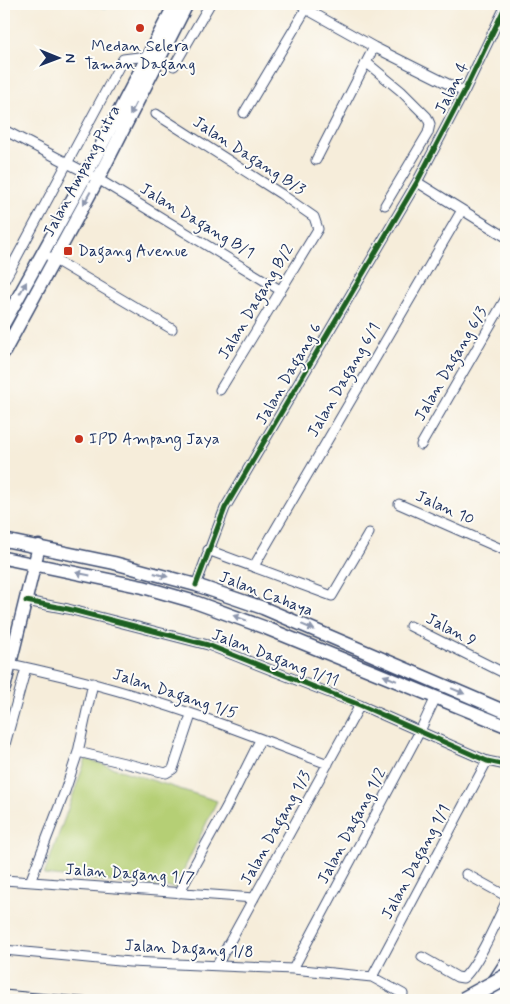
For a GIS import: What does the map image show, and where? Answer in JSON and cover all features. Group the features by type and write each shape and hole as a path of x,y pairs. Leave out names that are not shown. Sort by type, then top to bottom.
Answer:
{"highway":[{"path":"464,1000 506,977"}],"main road":[{"name":"Jalan Ampang Putra","path":"151,63 175,4"},
{"name":"Jalan Ampang Putra","path":"6,344 48,256 151,63 187,4"},
{"name":"Jalan Ampang Putra","path":"4,323 48,256"},
{"name":"Jalan Cahaya","path":"4,540 114,563 196,584 263,608 506,712"},
{"path":"4,688 39,546"},
{"name":"Jalan Cahaya","path":"4,558 143,587 192,601 266,628 506,726"},
{"path":"482,1000 506,963"},
{"path":"495,1000 506,982"}],"street":[{"path":"174,66 210,4"},
{"name":"Jalan 4","path":"416,182 464,92 506,5"},
{"path":"244,113 303,6 374,47 464,92"},
{"path":"316,160 374,47"},
{"path":"4,281 123,59 139,57 151,63"},
{"path":"367,63 401,91 427,117 430,124 428,133 385,206"},
{"name":"Jalan Dagang B/3","path":"156,114 314,217 318,230"},
{"name":"Jalan Dagang B/1","path":"4,130 92,176 280,290"},
{"path":"416,182 506,237"},
{"name":"Jalan Dagang 6","path":"196,584 225,508 416,182"},
{"name":"Jalan Dagang 6/1","path":"254,566 462,210"},
{"name":"Jalan Dagang B/2","path":"220,390 318,230"},
{"path":"48,256 172,329"},
{"name":"Jalan Dagang 6/3","path":"421,445 506,298"},
{"name":"Jalan 10","path":"399,504 506,552"},
{"path":"208,550 332,596 369,534"},
{"name":"Jalan Dagang 1/11","path":"26,601 68,609 208,645 360,705 487,761 506,765"},
{"name":"Jalan 9","path":"410,626 506,674"},
{"name":"Jalan Dagang 1/5","path":"10,664 92,683 154,702 221,724 328,764"},
{"path":"4,748 26,668"},
{"path":"30,882 78,752 92,683"},
{"name":"Jalan Dagang 1/2","path":"294,970 436,697"},
{"name":"Jalan Dagang 1/3","path":"218,966 360,705"},
{"path":"78,752 166,773 173,769 191,715"},
{"path":"179,893 226,808 260,740"},
{"name":"Jalan Dagang 1/1","path":"372,977 487,761"},
{"path":"466,874 506,896"},
{"name":"Jalan Dagang 1/7","path":"4,880 254,898"},
{"path":"422,958 457,977 463,978 476,960 506,902"},
{"name":"Jalan Dagang 1/8","path":"4,950 130,962 294,970 372,977"},
{"path":"372,977 403,994"}],"green space":[{"path":"86,759 217,801 175,888 44,875"}],"waterway":[{"path":"98,4 105,7"}],"tram line":[{"path":"4,990 114,1000"}],"cycle path":[{"path":"196,585 225,508 417,182 464,92 506,5"},
{"path":"26,601 68,609 208,645 360,705 487,761 506,765"}],"place":[{"name":"Medan Selera Taman Dagang","path":"140,28"},
{"name":"Dagang Avenue","path":"68,251"},
{"name":"IPD Ampang Jaya","path":"79,439"}]}
